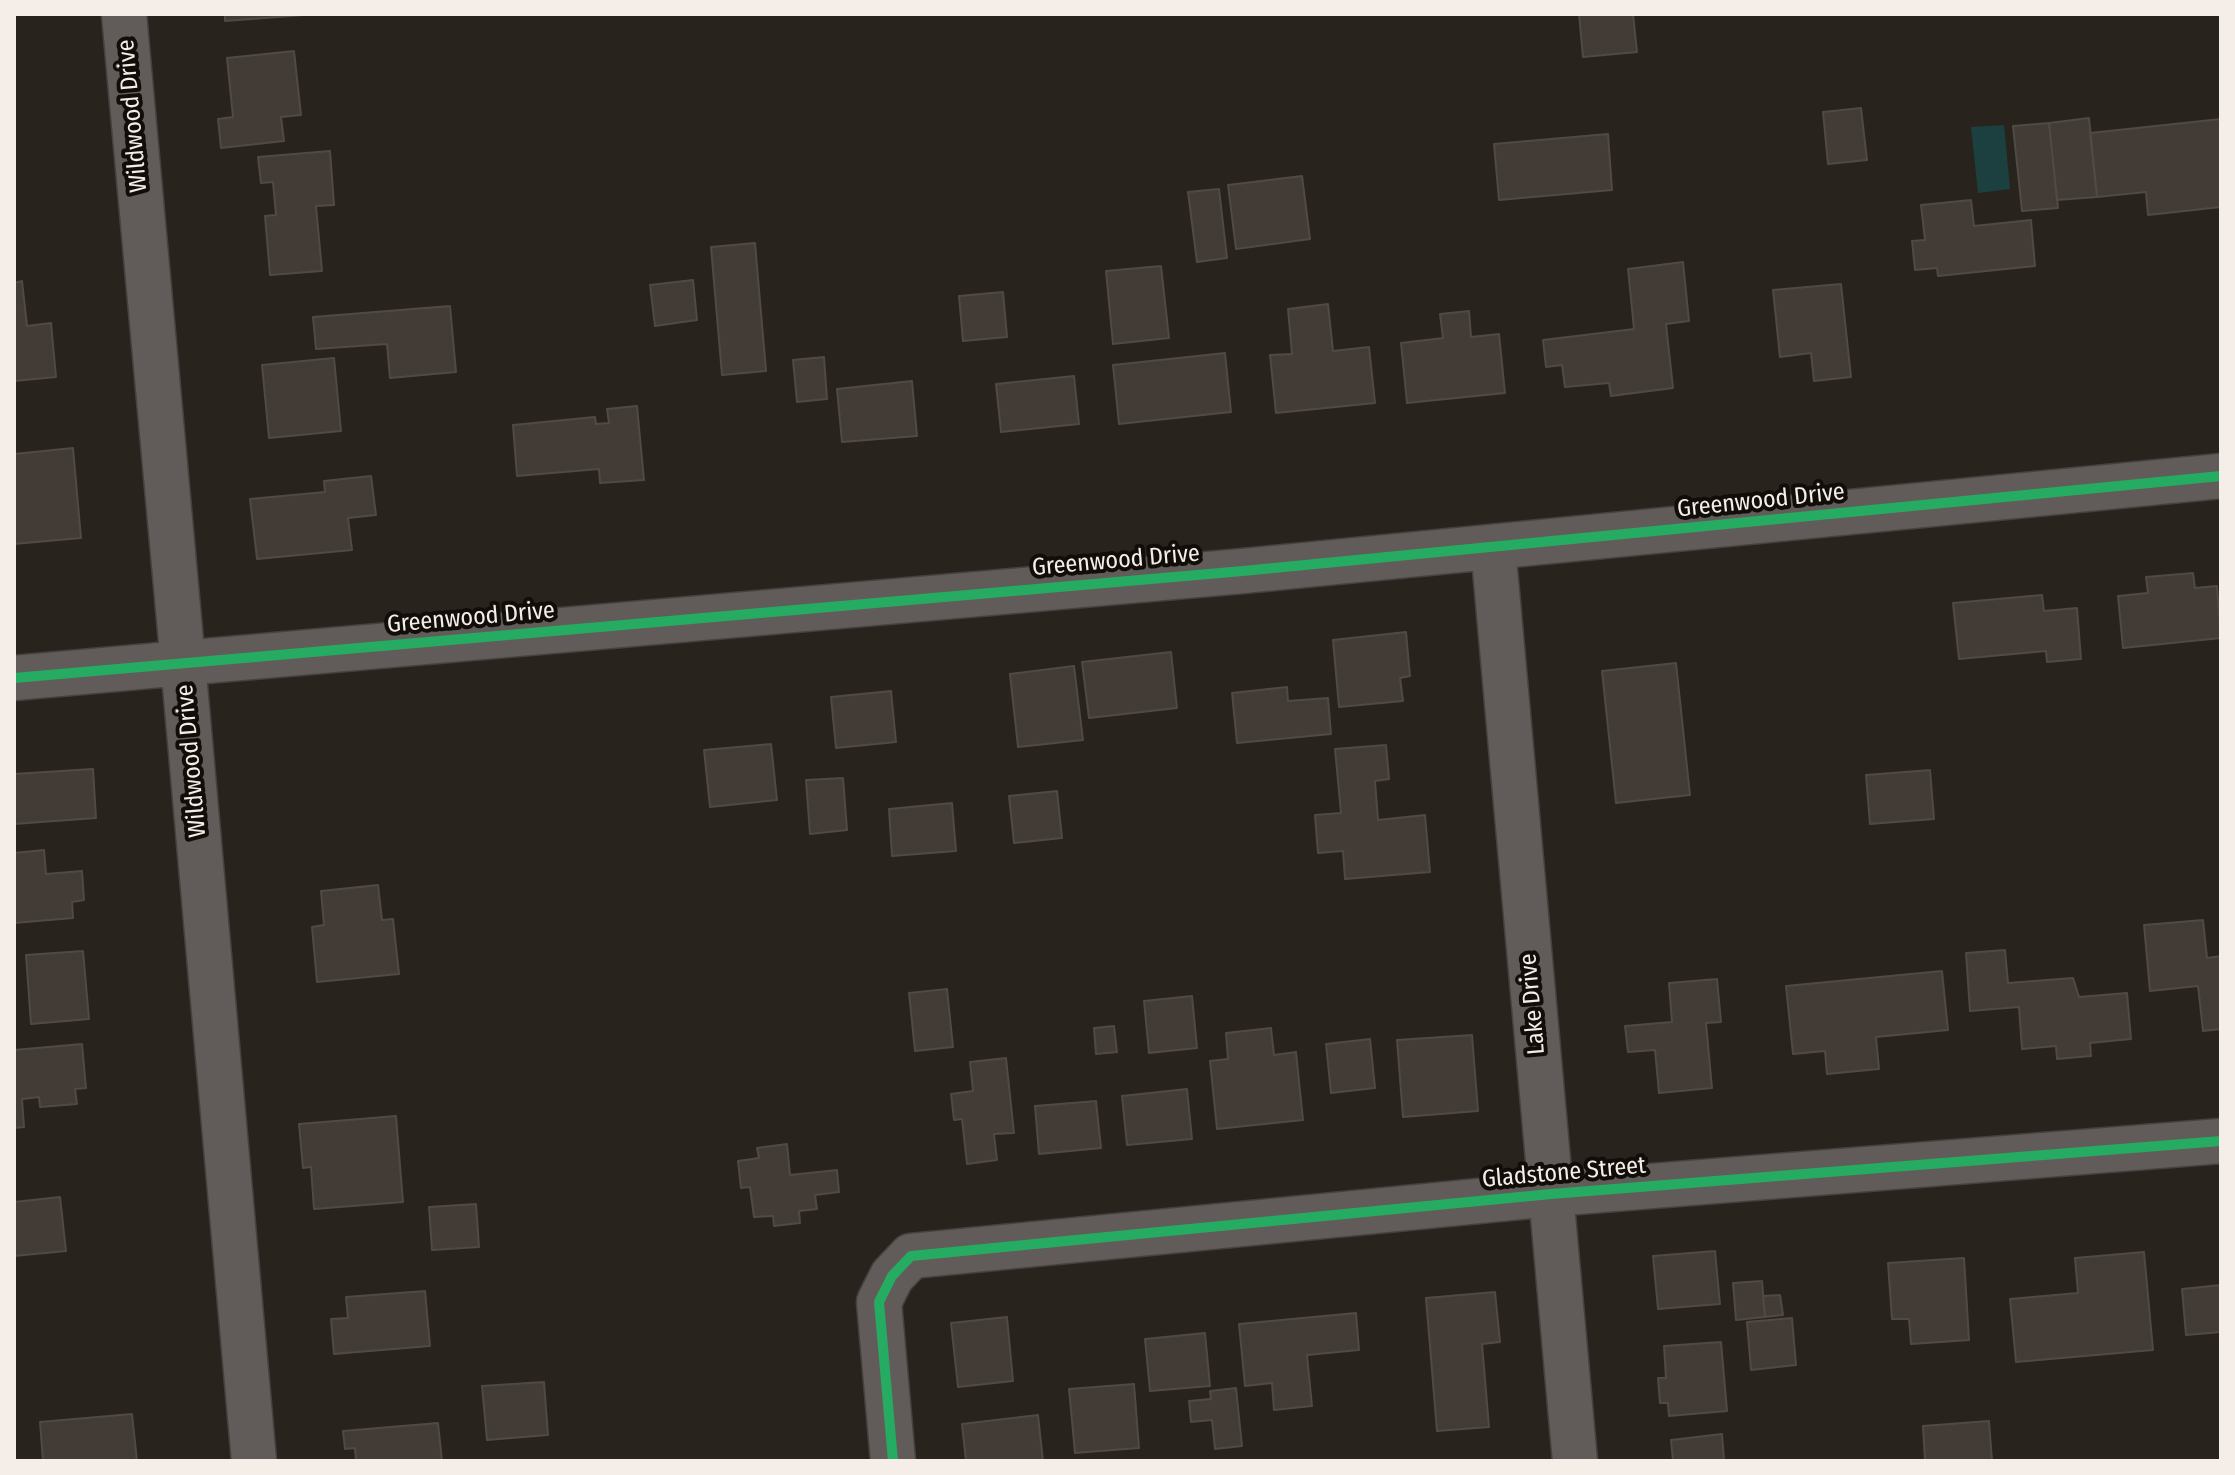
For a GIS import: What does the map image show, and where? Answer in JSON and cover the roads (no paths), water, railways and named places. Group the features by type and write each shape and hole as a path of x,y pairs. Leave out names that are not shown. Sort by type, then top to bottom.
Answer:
{"street":[{"name":"Wildwood Drive","path":"124,14 254,1461"},
{"name":"Greenwood Drive","path":"14,678 1493,547 2221,476"},
{"name":"Lake Drive","path":"1493,547 1575,1461"},
{"name":"Gladstone Street","path":"893,1461 879,1302 892,1276 911,1256 1551,1194 2221,1141"}],"water":[{"path":"2004,125 2010,189 1978,193 1971,127"}]}
